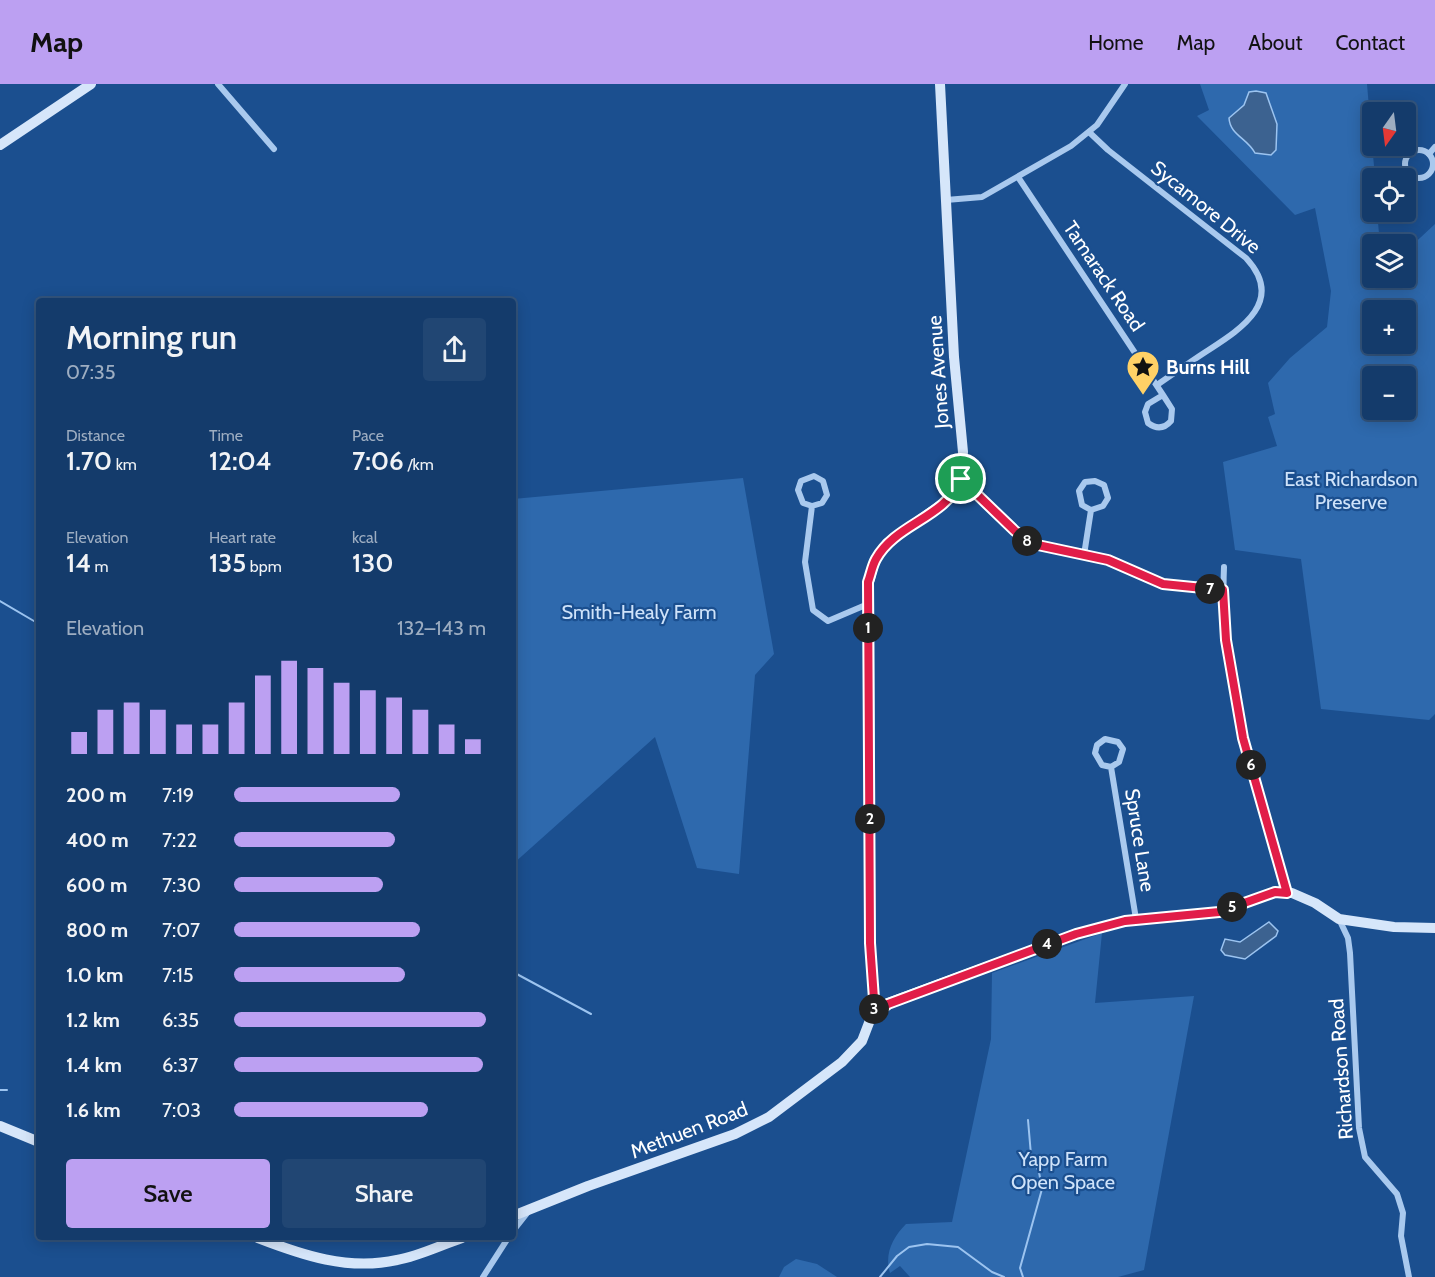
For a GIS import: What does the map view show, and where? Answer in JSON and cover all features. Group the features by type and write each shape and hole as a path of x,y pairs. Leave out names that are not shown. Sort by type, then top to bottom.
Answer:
{"street":[{"path":"0,145 91,84"},
{"path":"218,84 274,149"},
{"name":"Jones Avenue","path":"940,84 954,357 963,452 961,479"},
{"path":"946,200 982,197 1089,132 1105,116 1125,84"},
{"name":"Sycamore Drive","path":"1089,132 1115,156 1246,258 1259,279 1259,305 1250,321 1156,385"},
{"path":"1429,154 1435,147"},
{"path":"1418,150 1429,154 1433,165 1430,174 1418,179 1410,176 1404,165 1409,154 1418,150"},
{"name":"Tamarack Road","path":"1018,177 1163,394 1172,409 1172,418 1164,426 1155,427 1148,423 1144,412 1148,404 1163,394"},
{"path":"814,476 823,481 828,490 825,500 812,506 803,503 798,490 801,481 814,476"},
{"path":"875,1013 870,943 868,582 875,560 887,543 952,497 961,479 1027,541 1039,547 1119,564 1163,584 1223,590"},
{"path":"1095,480 1106,489 1108,498 1100,508 1090,510 1082,505 1079,490 1085,482 1095,480"},
{"path":"812,506 805,562 813,610 828,621 868,604"},
{"path":"1084,555 1090,510"},
{"path":"1224,567 1226,640 1243,738 1287,893"},
{"name":"Spruce Lane","path":"1105,739 1118,742 1123,749 1119,762 1111,767 1102,765 1096,758 1095,749 1105,739"},
{"name":"Spruce Lane","path":"1111,767 1136,919"},
{"path":"875,1013 888,1004 1017,954 1076,934 1136,919 1205,915 1275,892 1287,893 1315,903 1339,919 1394,927 1435,928"},
{"name":"Richardson Road","path":"1339,919 1348,938 1350,953 1359,1128 1365,1157 1397,1194 1403,1213 1401,1236 1409,1277"},
{"name":"Methuen Road","path":"516,1215 588,1186 714,1142 769,1117 843,1062 862,1041 875,1013"},
{"path":"0,1126 36,1141"},
{"path":"516,1227 530,1209"},
{"path":"264,1240 326,1261 360,1263 396,1260 456,1240"},
{"path":"483,1277 507,1240"}],"green space":[{"name":"East Richardson Preserve","path":"1200,84 1367,84 1369,102 1362,102 1362,156 1373,156 1374,168 1362,168 1362,222 1378,222 1379,234 1362,234 1362,288 1416,288 1416,242 1435,224 1435,714 1429,720 1321,709 1301,559 1235,550 1223,462 1277,446 1268,417 1275,414 1268,383 1290,358 1327,327 1331,291 1315,208 1295,215 1197,116 1209,110"},
{"name":"Smith-Healy Farm","path":"743,478 774,654 755,675 739,874 697,868 655,737 516,861 516,499"},
{"name":"Yapp Farm Open Space","path":"1102,933 1095,1003 1194,996 1144,1270 1118,1277 910,1277 900,1266 890,1273 888,1259 891,1246 897,1234 906,1224 952,1222 991,1039 992,973"},
{"path":"796,1259 817,1264 837,1277 779,1277 784,1267"}],"shaded area":[{"path":"1249,92 1266,93 1277,124 1276,150 1271,155 1255,153 1230,124 1229,118 1244,105"},
{"path":"1269,922 1278,931 1276,936 1245,959 1225,955 1221,950 1225,939 1240,942"}],"waterway":[{"path":"0,601 36,622"},
{"path":"516,974 591,1014"},
{"path":"0,1090 7,1090"},
{"path":"1023,1277 1020,1268 1042,1189 1039,1172 1031,1155 1028,1120"},
{"path":"880,1277 897,1256 909,1247 927,1244 958,1247 992,1272 1004,1277"}],"place":[{"name":"Burns Hill","path":"1143,396"}],"route":[{"path":"961,479 1015,531 1039,547 1108,560 1163,584 1223,590 1226,640 1243,738 1287,893 1275,892 1205,915 1147,917 1076,934 1017,954 888,1004 875,1013 870,943 868,582 875,560 887,543 952,497 961,479"}]}
